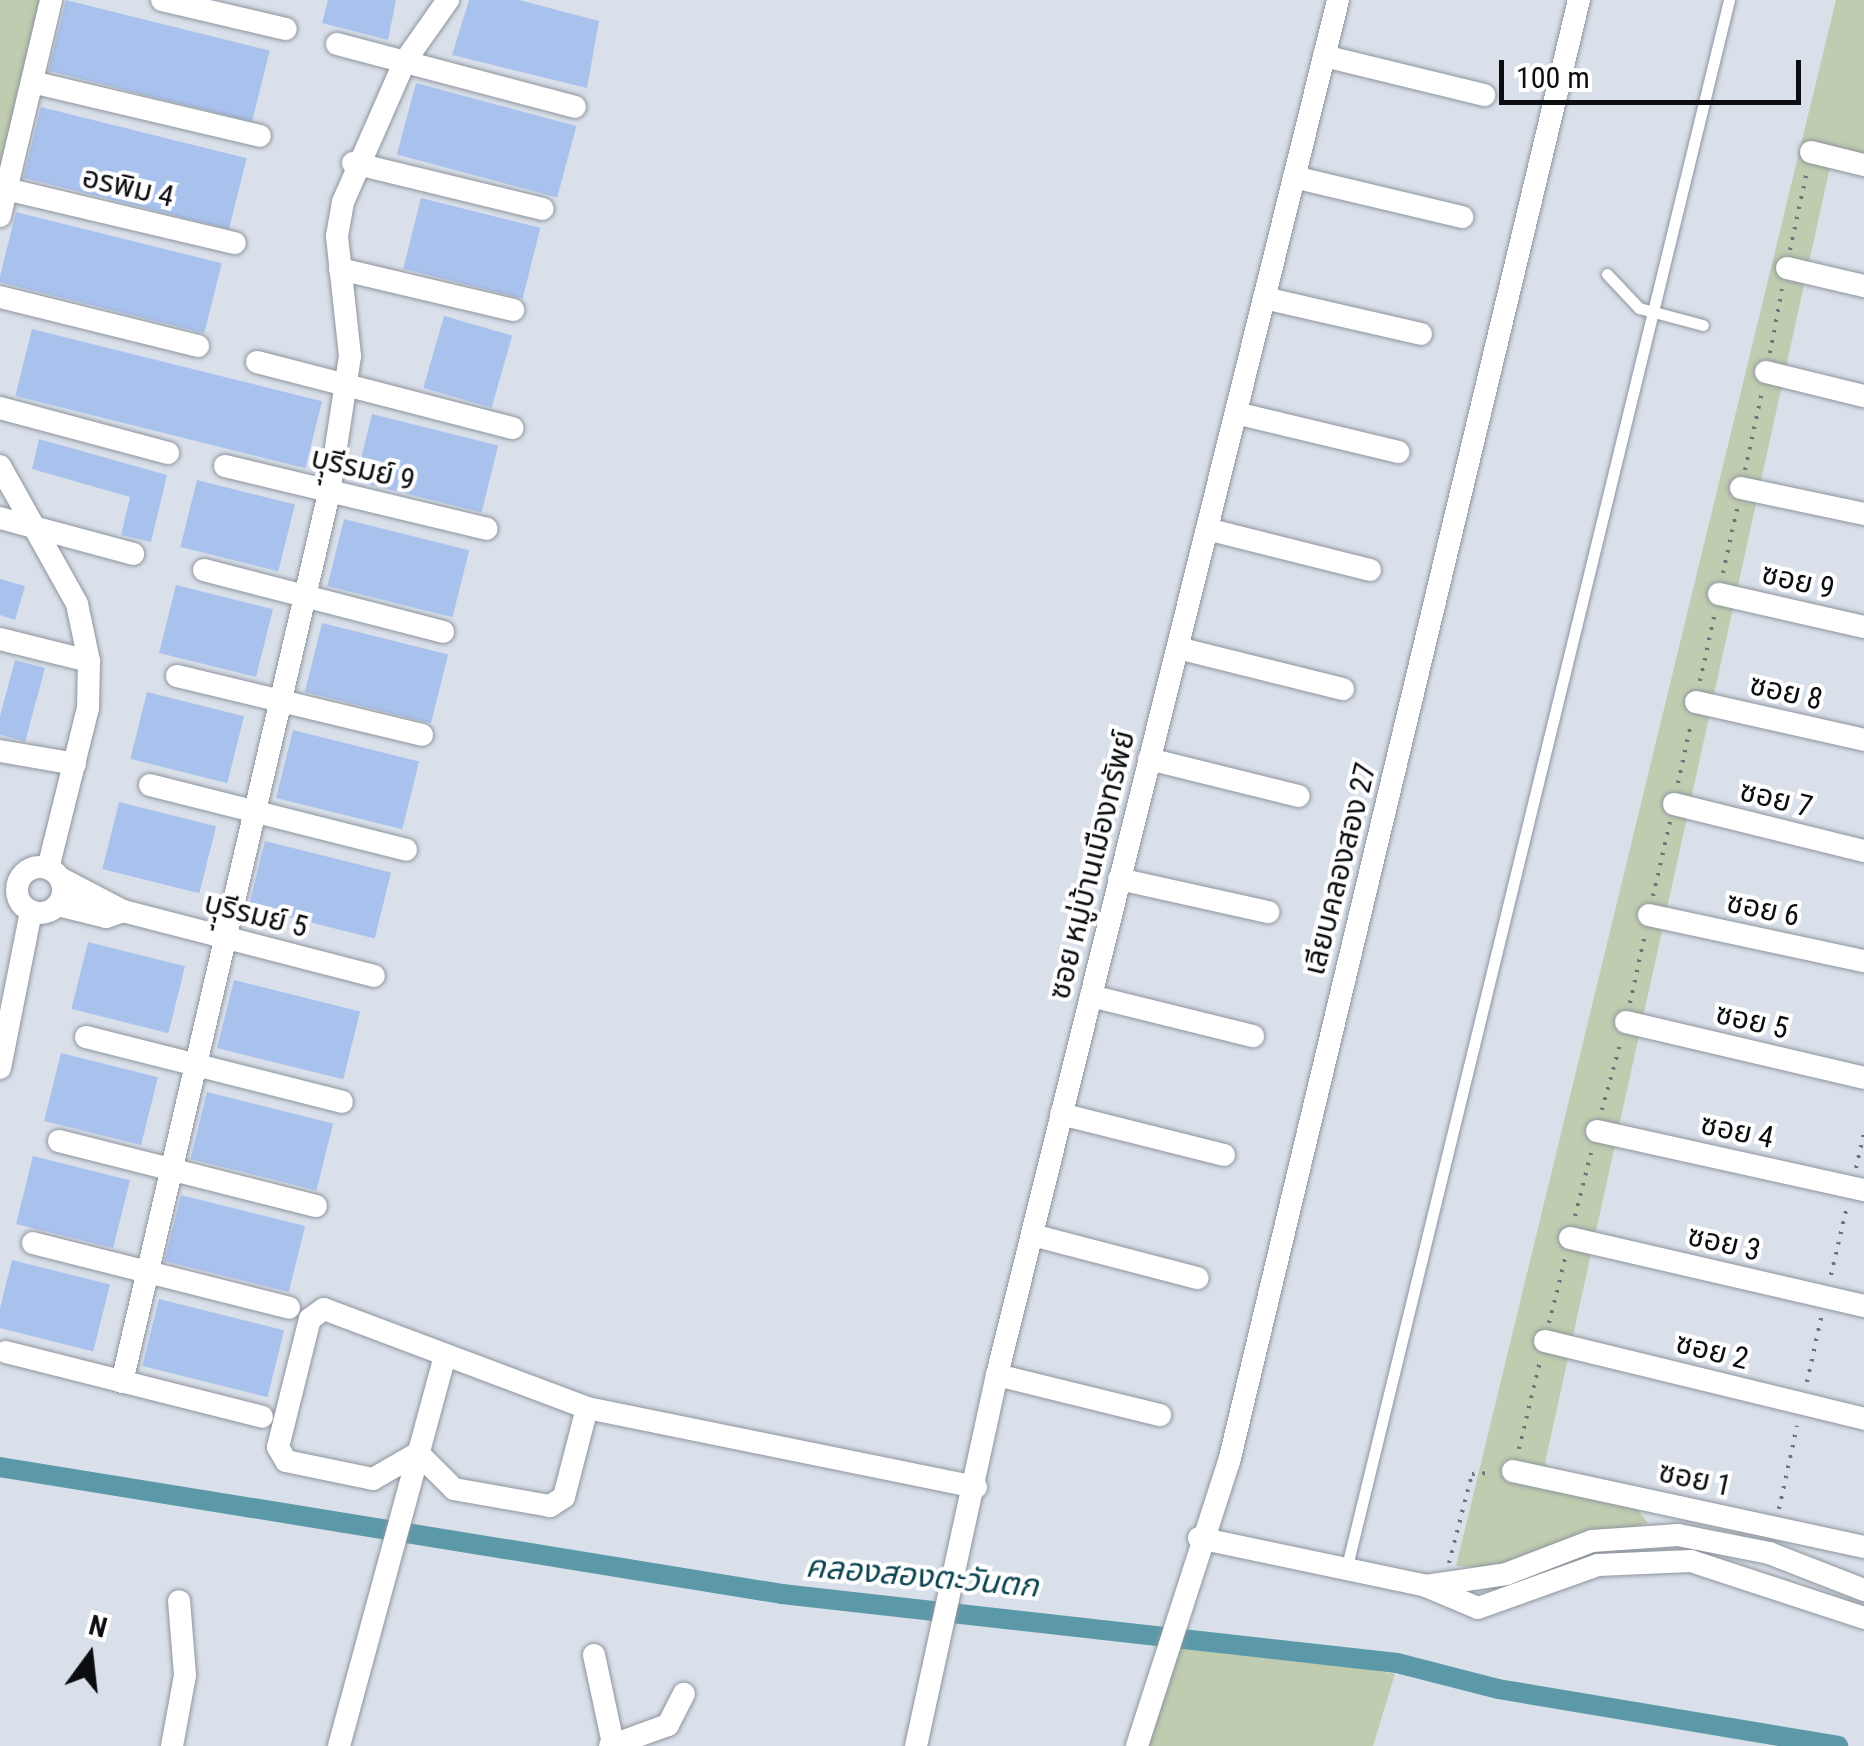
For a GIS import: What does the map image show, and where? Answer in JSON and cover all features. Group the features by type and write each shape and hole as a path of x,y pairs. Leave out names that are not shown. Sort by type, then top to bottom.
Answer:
{"street":[{"path":"0,216 51,0"},
{"path":"162,0 286,29"},
{"path":"122,1382 232,940 279,702 329,492 348,383 340,269 353,162 404,61 448,0"},
{"name":"ซอย หมู่บ้านเมืองทรัพย์","path":"916,1746 961,1568 996,1375 1338,0"},
{"name":"เลียบคลองสอง 27","path":"1138,1746 1199,1538 1229,1462 1579,0"},
{"path":"336,44 574,107"},
{"path":"1324,56 1484,94"},
{"path":"32,82 260,136"},
{"path":"1812,152 1864,165"},
{"path":"353,162 543,209"},
{"path":"1294,177 1462,217"},
{"name":"อรพิม 4","path":"6,189 235,243"},
{"path":"1786,268 1864,286"},
{"path":"340,269 513,310"},
{"path":"0,298 198,346"},
{"path":"1264,298 1421,334"},
{"path":"257,362 513,428"},
{"path":"1766,372 1864,396"},
{"path":"0,408 168,453"},
{"path":"1236,413 1398,452"},
{"path":"0,466 40,528 77,604 88,661 75,764 54,873 58,905 31,911"},
{"name":"บุุรีรมย์ 9","path":"225,466 488,529"},
{"path":"1742,488 1864,514"},
{"path":"0,518 133,554"},
{"path":"1208,529 1370,570"},
{"path":"204,570 443,632"},
{"name":"ซอย 9","path":"1719,594 1864,627"},
{"path":"0,639 88,661"},
{"path":"1178,648 1343,690"},
{"path":"178,676 422,735"},
{"name":"ซอย 8","path":"1696,702 1864,740"},
{"path":"0,751 75,764"},
{"path":"1149,760 1299,796"},
{"path":"150,785 406,850"},
{"name":"ซอย 7","path":"1674,804 1864,852"},
{"path":"0,1068 31,911 17,886 25,872 54,873"},
{"name":"บุุรีรมย์ 5","path":"54,873 123,911 374,976"},
{"path":"1119,879 1268,912"},
{"name":"บุุรีรมย์ 5","path":"58,905 106,917 123,911"},
{"name":"ซอย 6","path":"1649,916 1864,961"},
{"path":"1090,996 1253,1036"},
{"name":"ซอย 5","path":"1626,1022 1864,1078"},
{"path":"86,1037 342,1102"},
{"path":"1061,1114 1224,1155"},
{"name":"ซอย 4","path":"1597,1131 1858,1189"},
{"path":"60,1141 316,1206"},
{"path":"1032,1235 1197,1278"},
{"name":"ซอย 3","path":"1570,1238 1864,1306"},
{"path":"34,1243 290,1308"},
{"path":"416,1461 373,1479 280,1455 310,1319 324,1309 587,1408 976,1488"},
{"name":"ซอย 2","path":"1545,1341 1864,1419"},
{"path":"6,1352 262,1417"},
{"path":"338,1746 445,1357"},
{"path":"996,1375 1160,1415"},
{"path":"416,1461 454,1490 550,1506 564,1497 587,1408"},
{"name":"ซอย 1","path":"1514,1470 1864,1547"},
{"path":"1774,1527 1778,1583"},
{"path":"1199,1538 1346,1570 1436,1582 1457,1603 1498,1606 1595,1553 1678,1535 1779,1557 1864,1590"},
{"path":"1595,1553 1691,1561 1778,1583 1864,1618"},
{"path":"172,1746 186,1675 179,1601"},
{"path":"594,1654 611,1742 668,1724 684,1694"}],"lane":[{"path":"1346,1570 1729,0"},
{"path":"1606,274 1631,304 1702,325"}],"path":[{"path":"1436,1582 1472,1474 1514,1470 1626,1022 1812,152"},
{"path":"1774,1527 1826,1297 1858,1189 1864,1134"}],"green space":[{"path":"0,0 49,0 0,214"},
{"path":"1836,0 1864,0 1864,175 1830,167 1545,1463 1555,1480 1636,1507 1648,1523 1503,1568 1456,1566"},
{"path":"1166,1633 1395,1674 1373,1746 1138,1746"}],"building":[{"path":"66,0 270,51 252,122 48,71"},
{"path":"328,0 396,0 388,40 322,23"},
{"path":"469,0 519,0 599,21 587,88 452,55"},
{"path":"416,83 576,126 557,197 397,154"},
{"path":"41,107 247,158 229,229 23,178"},
{"path":"421,198 540,228 523,299 403,269"},
{"path":"16,212 222,263 204,333 0,282"},
{"path":"444,316 512,336 492,408 423,388"},
{"path":"32,329 322,401 305,468 15,396"},
{"path":"372,414 498,445 481,512 355,481"},
{"path":"39,439 167,475 151,542 121,535 130,497 32,469"},
{"path":"197,480 295,504 278,571 180,547"},
{"path":"344,519 469,550 452,617 327,586"},
{"path":"0,579 25,586 15,620 0,615"},
{"path":"176,585 273,609 256,677 159,653"},
{"path":"322,623 448,654 431,723 305,692"},
{"path":"15,660 45,668 25,741 0,735 0,716"},
{"path":"147,692 244,716 227,783 130,759"},
{"path":"293,730 419,761 402,829 276,798"},
{"path":"119,802 216,826 199,893 102,869"},
{"path":"265,841 391,872 375,938 249,907"},
{"path":"88,942 185,966 168,1033 71,1009"},
{"path":"234,980 360,1011 343,1079 217,1048"},
{"path":"61,1053 158,1077 141,1145 44,1121"},
{"path":"207,1092 333,1123 316,1190 190,1159"},
{"path":"33,1156 130,1180 113,1248 16,1224"},
{"path":"181,1195 305,1226 289,1292 165,1261"},
{"path":"12,1260 110,1284 93,1351 0,1328 0,1308"},
{"path":"159,1299 284,1330 267,1397 142,1366"}],"waterway":[{"name":"คลองสองตะวันตก","path":"0,1467 782,1594 1397,1663 1498,1689 1838,1746"}]}
